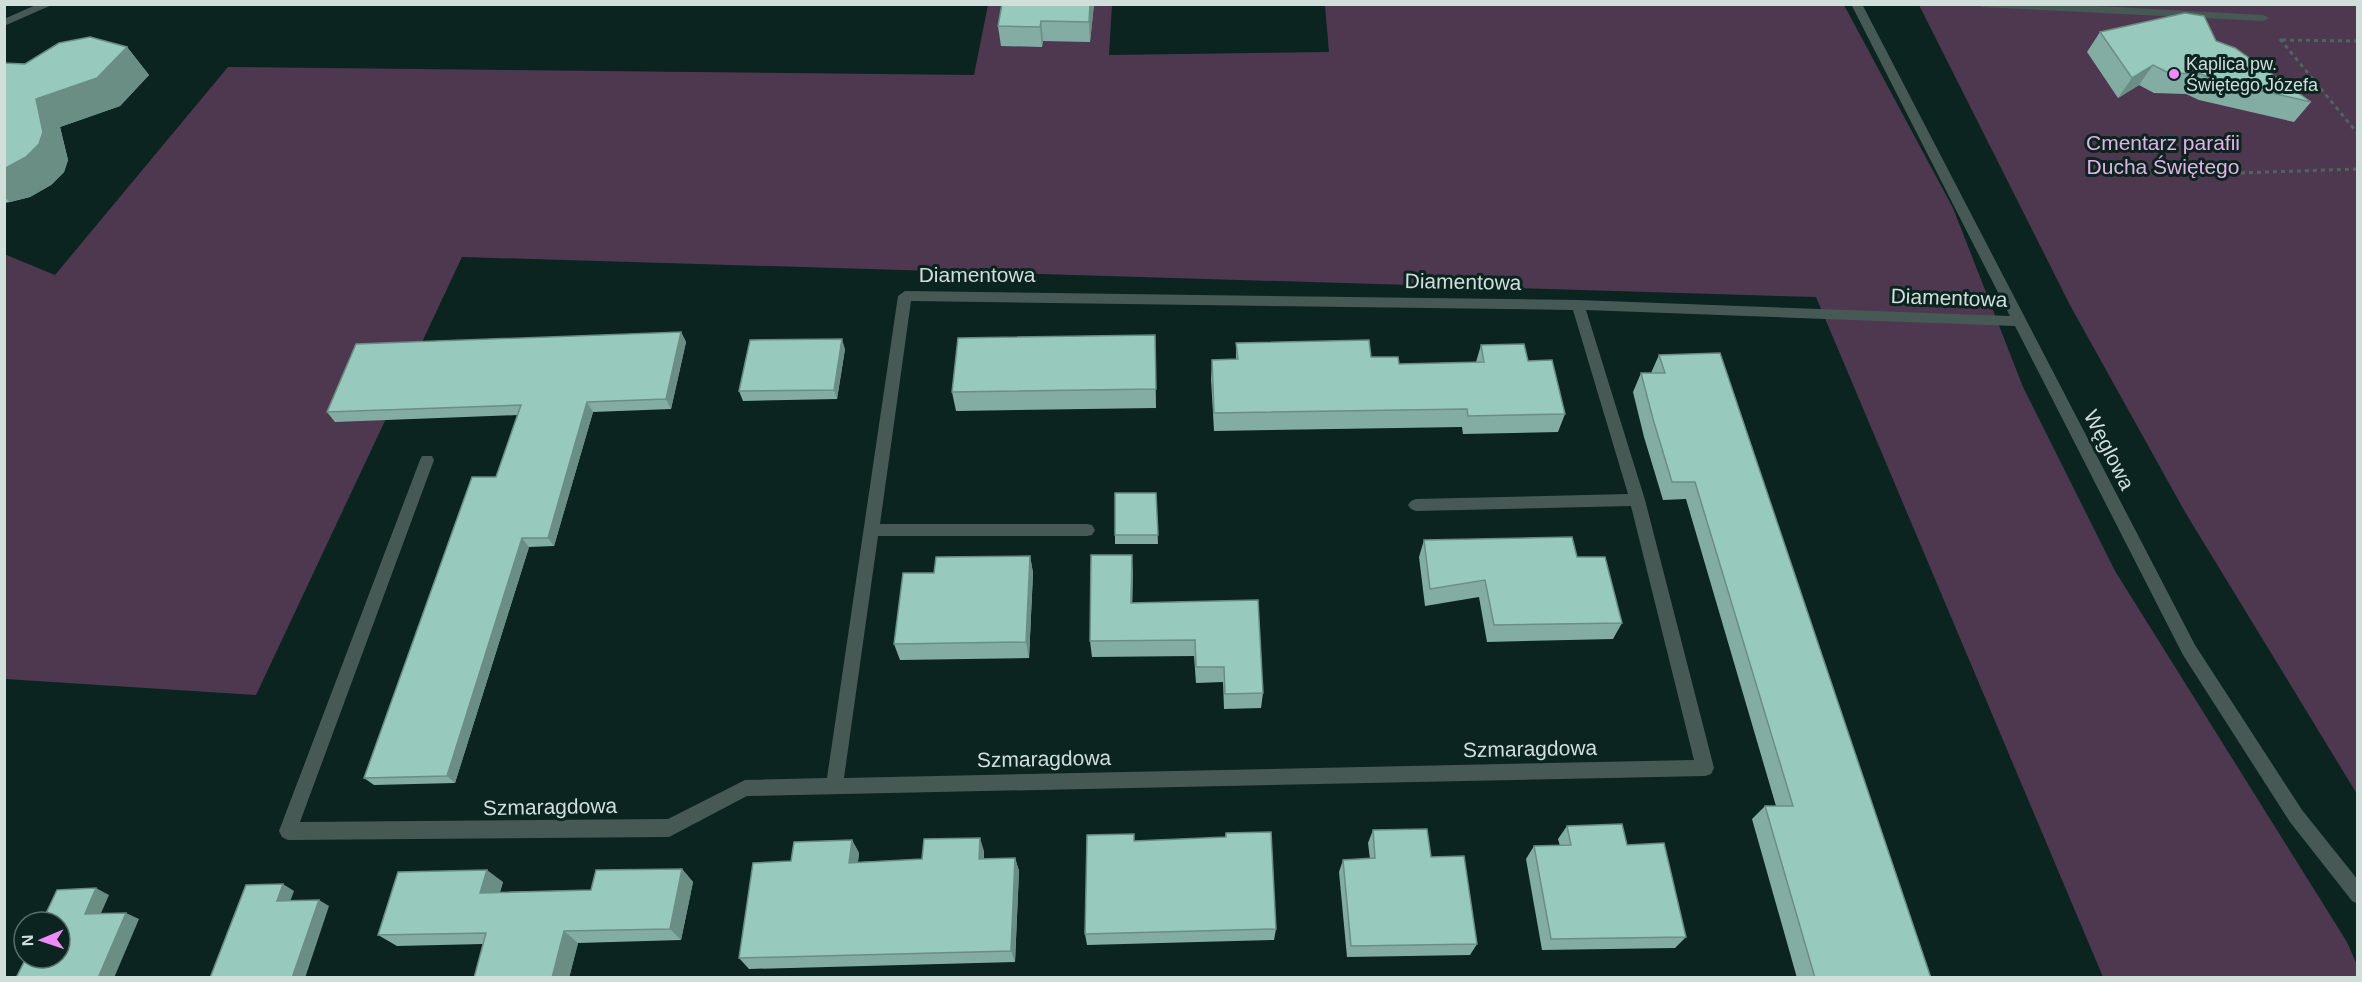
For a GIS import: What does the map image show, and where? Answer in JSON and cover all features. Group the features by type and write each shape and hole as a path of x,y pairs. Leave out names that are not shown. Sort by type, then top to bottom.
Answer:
{"street":[{"path":"4,23 50,4"},
{"name":"Węglowa","path":"1856,4 2188,650 2296,816 2358,895"},
{"path":"1982,4 2263,18"},
{"name":"Diamentowa","path":"871,530 905,296 1578,304 2020,321"},
{"path":"1416,505 1637,500 1578,304"},
{"name":"Szmaragdowa","path":"427,460 288,831 394,832 669,828 745,788 1705,768 1637,500"},
{"path":"834,786 871,530 1087,530"}],"path":[{"path":"2263,18 2358,134"},
{"path":"2281,40 2358,40"},
{"path":"2177,175 2358,169"}],"green space":[{"path":"988,5 1112,5 1109,55 1329,52 1325,5 1844,5 1953,208 2023,387 2115,571 2347,942 2357,965 2357,977 2103,977 1816,297 462,257 256,695 5,679 4,254 55,275 228,67 974,75"},
{"name":"Cmentarz parafii Ducha Świętego","path":"1919,5 2357,5 2357,794 2185,512 2071,307"}],"building":[{"path":"1002,4 1090,4 1089,22 1041,21 1040,27 998,26"},
{"path":"2185,13 2204,16 2216,41 2235,48 2311,102 2214,80 2201,74 2169,73 2153,65 2132,78 2100,32"},
{"path":"90,37 127,47 97,78 36,99 43,132 39,144 26,157 4,169 4,63 25,64 59,43"},
{"path":"681,332 666,399 587,402 548,538 522,538 447,776 364,778 472,477 496,477 521,405 327,412 356,344"},
{"path":"1155,335 1156,389 952,392 958,338"},
{"path":"842,339 834,390 739,391 750,340"},
{"path":"1369,340 1371,357 1398,357 1399,364 1484,362 1481,345 1524,344 1528,361 1552,360 1565,414 1468,416 1467,409 1214,413 1212,360 1238,359 1236,343"},
{"path":"1720,353 1931,978 1815,978 1765,806 1793,806 1695,482 1672,482 1641,373 1665,373 1659,355"},
{"path":"1115,493 1156,493 1158,535 1115,535"},
{"path":"1572,537 1577,557 1605,557 1622,623 1494,625 1485,580 1430,589 1424,540"},
{"path":"1091,555 1132,555 1131,603 1258,600 1263,693 1225,694 1224,667 1196,667 1195,640 1090,641"},
{"path":"1030,556 1026,642 894,644 903,573 934,573 936,557"},
{"path":"1622,824 1627,845 1664,843 1686,937 1551,939 1534,846 1571,845 1567,826"},
{"path":"1427,829 1431,857 1464,856 1477,944 1351,946 1343,860 1375,858 1373,830"},
{"path":"1271,832 1276,929 1085,934 1087,835 1134,834 1134,841 1226,837 1226,833"},
{"path":"980,838 979,859 1015,858 1011,951 739,958 753,863 791,861 794,842 852,840 849,863 922,859 924,839"},
{"path":"682,869 670,929 564,931 552,978 474,978 486,933 378,935 398,872 487,870 480,893 591,890 596,870"},
{"path":"283,884 277,901 319,900 292,978 210,978 246,885"},
{"path":"96,888 85,914 126,913 98,978 16,978 20,970 72,970 72,910 48,910 57,890"}],"place":[{"name":"Kaplica pw. Świętego Józefa","path":"2174,74"}]}
